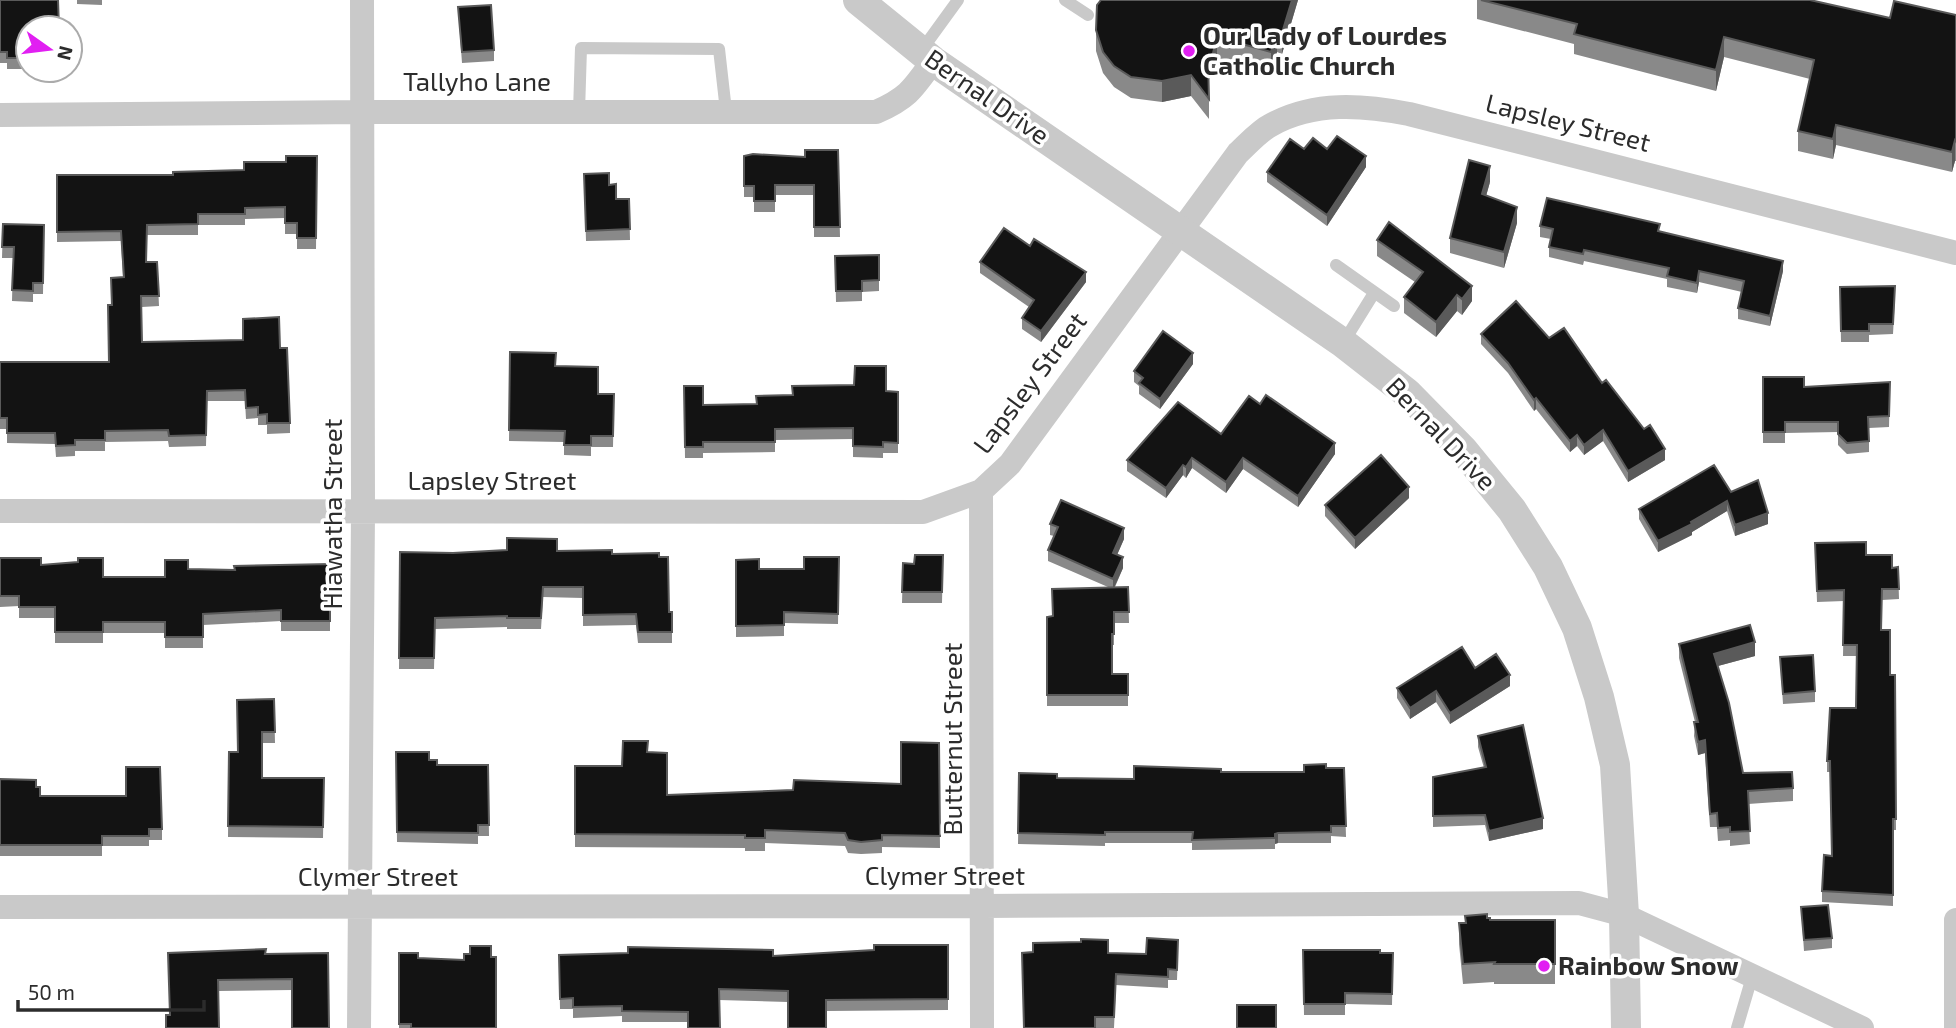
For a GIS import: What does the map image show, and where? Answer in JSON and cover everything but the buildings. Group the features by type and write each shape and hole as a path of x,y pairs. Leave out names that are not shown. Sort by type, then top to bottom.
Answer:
{"street":[{"name":"Hiawatha Street","path":"359,1028 363,511 362,0"},
{"name":"Bernal Drive","path":"858,0 927,57 1343,343 1407,393 1471,460 1511,510 1548,567 1577,628 1599,697 1615,765 1624,915 1626,1028"},
{"name":"Tallyho Lane","path":"0,115 876,112 898,102 915,87 927,57"},
{"name":"Lapsley Street","path":"0,511 923,512 981,491 1010,464 1238,152 1269,125 1302,112 1339,106 1374,107 1956,253"},
{"name":"Butternut Street","path":"981,491 982,1028"},
{"name":"Clymer Street","path":"0,907 1579,903 1624,915 1862,1028"},
{"path":"1956,920 1956,1028"}],"lane":[{"path":"927,57 958,0"},
{"path":"1065,0 1088,15"},
{"path":"579,112 581,48 719,49 726,111"},
{"path":"1336,265 1394,306"},
{"path":"1343,343 1374,293"},
{"path":"1737,1028 1752,977"}],"place":[{"name":"Our Lady of Lourdes Catholic Church","path":"1189,51"},
{"name":"Rainbow Snow","path":"1544,966"}]}
